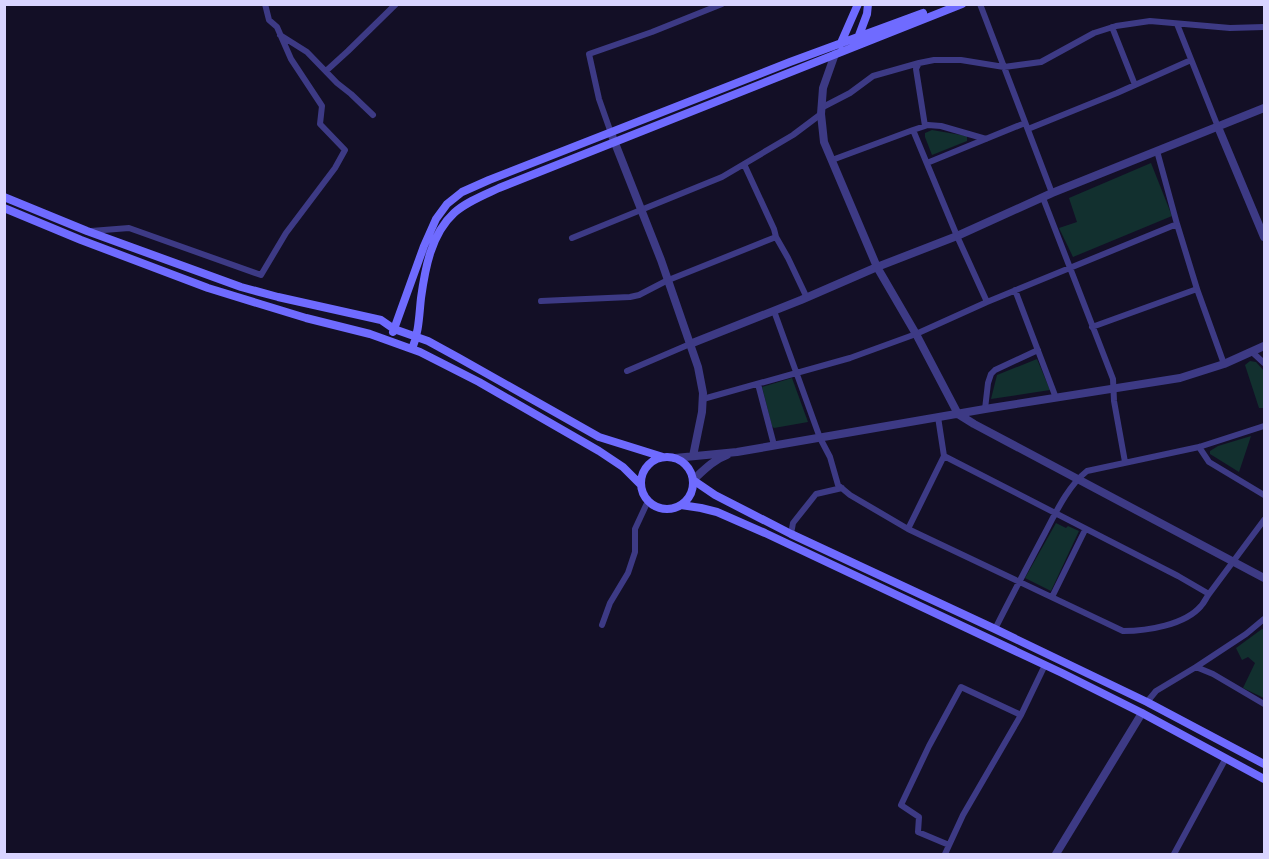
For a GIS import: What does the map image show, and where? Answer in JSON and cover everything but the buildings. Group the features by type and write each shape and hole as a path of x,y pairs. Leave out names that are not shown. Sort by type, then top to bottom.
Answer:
{"main road":[{"path":"835,54 858,4"},
{"path":"850,48 859,37 868,4"},
{"path":"391,341 424,246 436,219 447,204 462,192 945,4"},
{"path":"412,349 417,337 423,279 430,252 443,225 455,212 499,188 962,4"},
{"path":"4,198 241,287 381,320 394,329 428,341 599,437 683,462 689,468 693,480 692,492 681,506"},
{"path":"4,208 208,288 412,349 479,382 599,451 623,467 641,485"},
{"path":"663,457 651,462 645,468 642,476 643,494 655,506 663,509 681,506 701,507 717,512 1045,665 1142,713 1264,779"},
{"path":"693,480 716,495 791,534 1147,702 1264,764"}],"street":[{"path":"87,231 129,228 261,274 286,233 335,168 345,150 320,124 322,106 291,59 277,27 269,20 265,4"},
{"path":"326,71 396,4"},
{"path":"693,456 704,393 698,367 668,280 614,143 599,99 589,54 722,4"},
{"path":"980,4 1052,193"},
{"path":"572,238 722,177 793,135 821,111 873,76 934,60 961,60 1004,67 1041,62 1094,33 1112,27 1149,21 1230,28 1264,27"},
{"path":"1177,24 1264,237"},
{"path":"1112,27 1135,85"},
{"path":"279,35 307,52 373,115"},
{"path":"835,54 823,88 821,111 824,142 877,267 916,334 958,414 1264,578"},
{"path":"927,163 1135,85 1191,60"},
{"path":"919,63 916,69 925,126"},
{"path":"627,371 957,236 1052,193 1264,108"},
{"path":"832,160 925,126 941,126 986,139"},
{"path":"913,130 987,302"},
{"path":"1156,151 1197,289 1224,364"},
{"path":"744,164 776,237 807,298"},
{"path":"1043,198 1113,379 1114,401 1125,462"},
{"path":"703,399 850,358 916,334 1015,290 1177,224"},
{"path":"541,301 639,295 668,280 776,237"},
{"path":"1092,327 1197,289"},
{"path":"1015,290 1056,398"},
{"path":"774,311 820,438 830,457 838,485 850,495 908,529 1124,631 1137,631 1173,624 1202,606 1264,520"},
{"path":"675,458 737,452 1180,378 1224,364 1264,346"},
{"path":"984,409 991,374 1038,350"},
{"path":"1252,352 1264,363"},
{"path":"758,384 774,445"},
{"path":"908,529 944,456 938,417"},
{"path":"995,629 1055,513 1077,478 1087,471 1199,447 1264,426"},
{"path":"1199,447 1209,462 1264,495"},
{"path":"693,480 720,458 737,452"},
{"path":"944,456 1209,594"},
{"path":"791,534 793,523 816,494 842,488"},
{"path":"602,625 610,603 628,573 635,552 635,529 648,501"},
{"path":"1052,597 1085,530"},
{"path":"1147,702 1156,691 1196,667 1264,620"},
{"path":"945,855 963,815 1021,715 1045,665"},
{"path":"1196,667 1264,704"},
{"path":"949,845 918,832 919,817 901,805 961,687 1021,715"},
{"path":"1056,855 1142,713"},
{"path":"1174,855 1226,758"}],"green space":[{"path":"932,130 967,136 967,141 932,155 925,133"},
{"path":"1151,163 1172,216 1073,257 1059,228 1077,222 1069,198"},
{"path":"1037,359 1050,390 991,399 997,375"},
{"path":"1250,361 1256,362 1264,371 1264,408 1259,408 1245,365"},
{"path":"792,378 808,422 774,428 762,387"},
{"path":"1251,436 1239,472 1210,454 1210,451 1218,446"},
{"path":"1056,523 1079,531 1051,591 1025,578"},
{"path":"1262,629 1264,630 1264,698 1243,688 1255,663 1248,657 1242,660 1236,648"}]}
